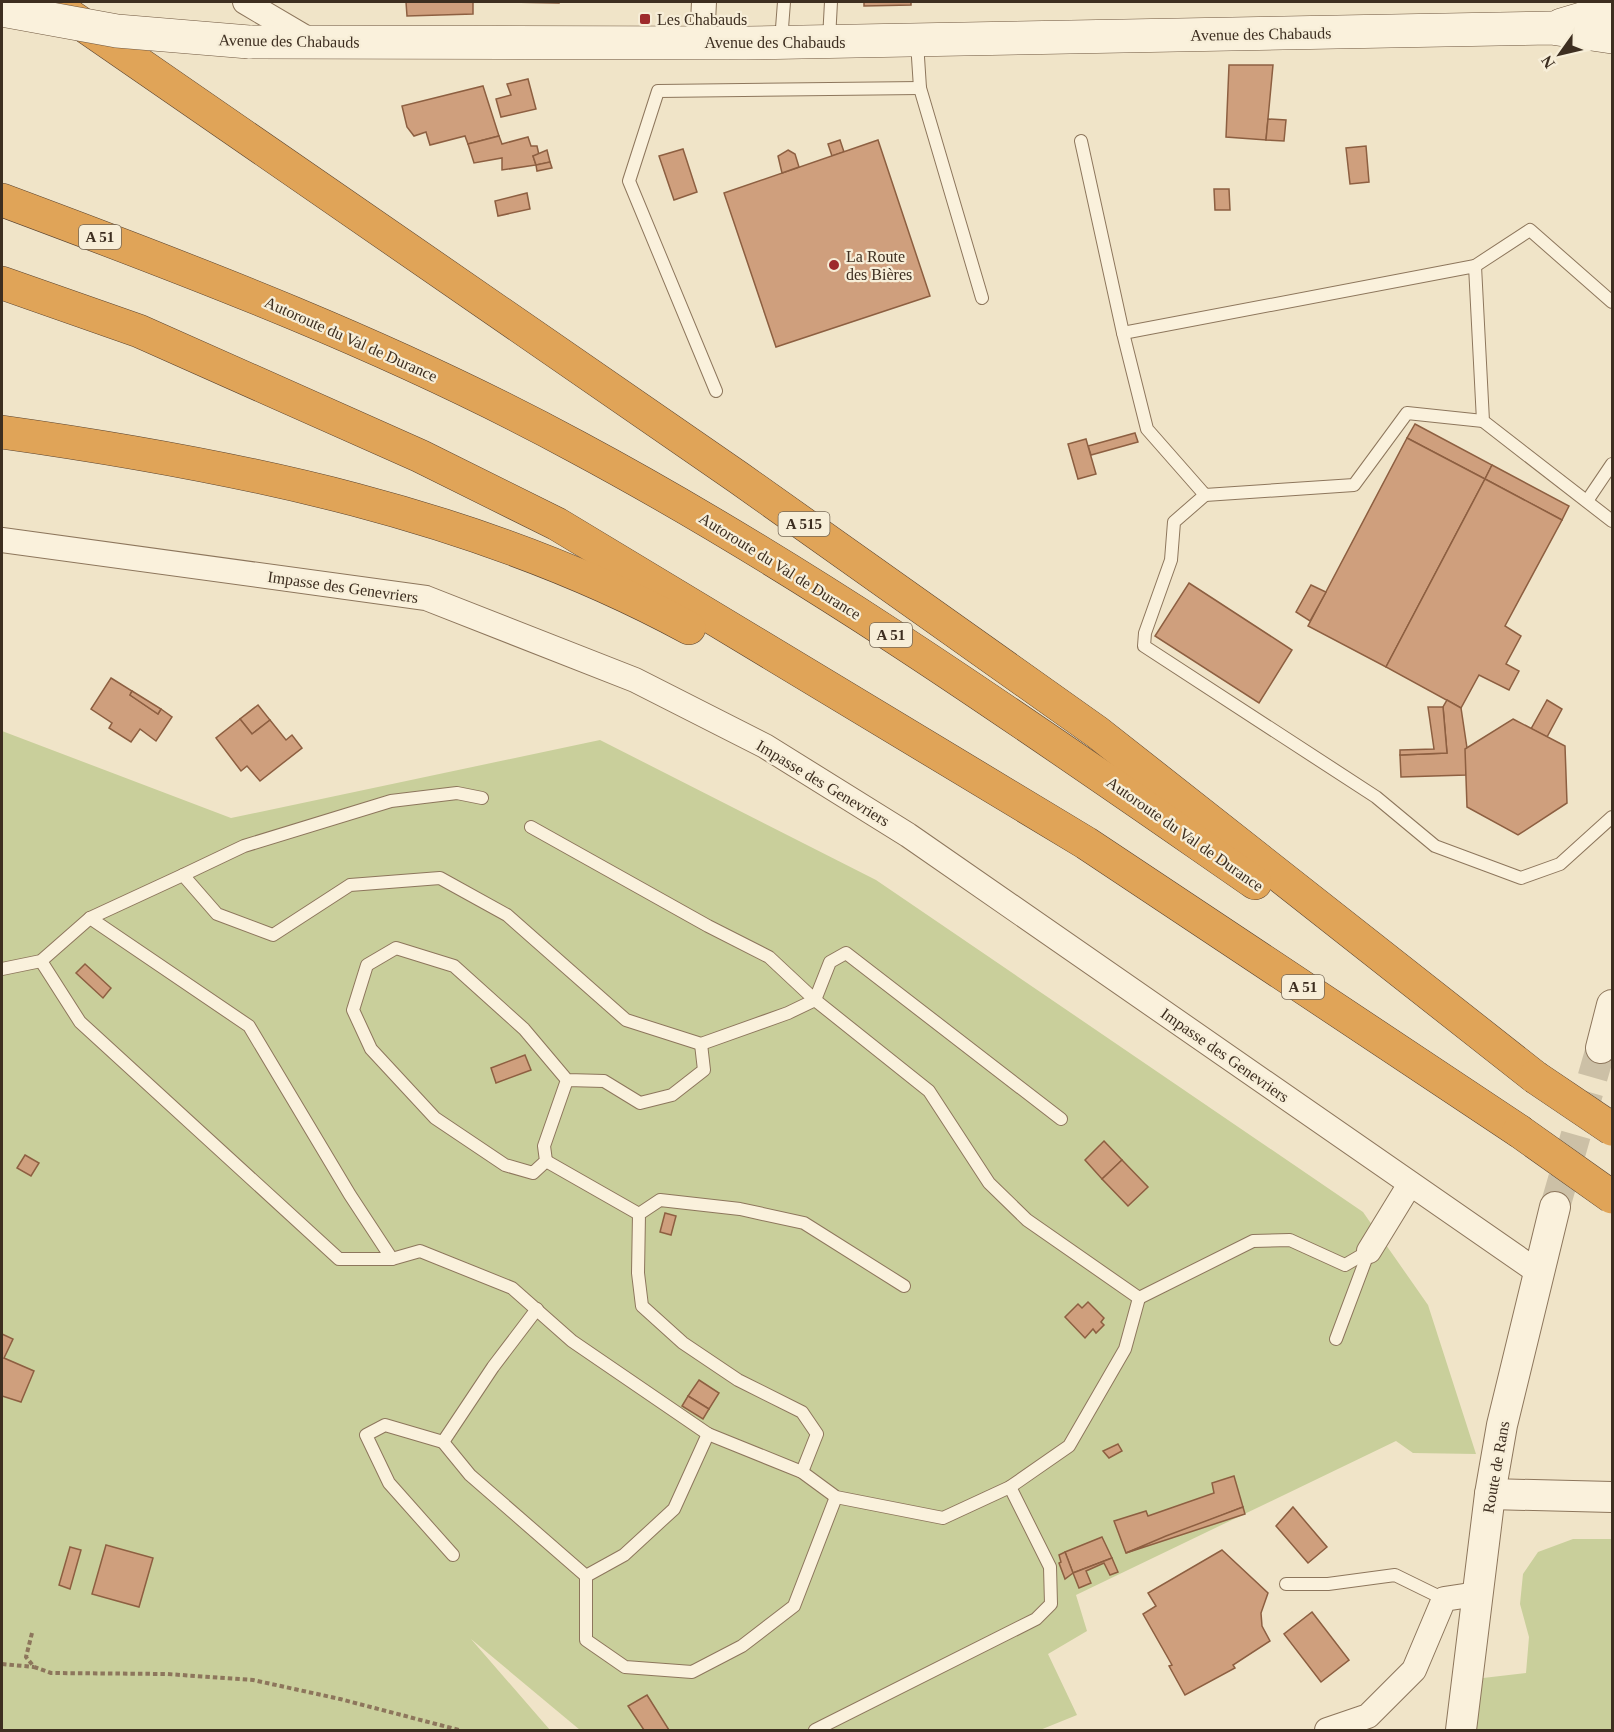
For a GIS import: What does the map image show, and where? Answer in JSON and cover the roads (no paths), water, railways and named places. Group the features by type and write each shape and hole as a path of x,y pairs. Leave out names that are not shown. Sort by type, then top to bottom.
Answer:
{"highway":[{"name":"A 515","path":"50,2 739,478 1097,732 1535,1077"},
{"name":"Autoroute du Val de Durance","path":"2,200 200,273 393,355 576,446 731,534 958,677 1612,1129"},
{"name":"A 51","path":"2,283 139,331 420,456 557,524 1086,843 1519,1131 1612,1197"},
{"path":"2,432 192,463 356,500 516,548 637,600 1086,843"}],"main road":[{"name":"Avenue des Chabauds","path":"2,10 117,31 249,42 829,42 1551,28 1612,37"},
{"name":"Avenue des Chabauds","path":"1551,28 1612,10"}],"street":[{"path":"245,2 313,42"},
{"path":"702,42 704,2"},
{"name":"Impasse des Genevriers","path":"2,540 426,598 635,680 765,746 908,835 1538,1272"},
{"path":"1601,1048 1612,1005"},
{"path":"1369,1251 1410,1184"},
{"name":"Route de Rans","path":"1461,1731 1490,1494 1502,1425 1555,1207"},
{"path":"1490,1494 1612,1497"},
{"path":"1328,1731 1368,1716 1414,1671 1444,1599 1477,1594"}],"lane":[{"path":"780,42 784,2"},
{"path":"829,42 831,2"},
{"path":"917,41 920,88 982,298"},
{"path":"716,391 629,182 658,91 920,88"},
{"path":"1081,141 1123,333 1147,429 1205,495"},
{"path":"1123,333 1475,266 1530,230 1612,302"},
{"path":"1475,266 1482,421"},
{"path":"1612,521 1482,421 1407,413 1354,485 1205,495 1174,522 1171,560 1145,633 1144,646 1376,797 1435,846 1521,878 1560,864 1612,817"},
{"path":"1587,501 1612,464"},
{"path":"2,969 41,961 90,918 244,846 392,801 457,794 482,798"},
{"path":"531,827 708,926 769,957 815,999 929,1091 989,1183 1027,1220 1139,1298"},
{"path":"183,875 217,914 273,935 350,885 440,878 507,915 626,1020 701,1044 788,1013 815,999 830,962 846,953 1061,1119"},
{"path":"90,918 249,1026 350,1195 392,1259"},
{"path":"546,1161 533,1173 505,1166 435,1118 371,1049 353,1010 367,965 396,948 454,966 524,1029 567,1080 604,1081 640,1103 672,1095 704,1070 701,1044"},
{"path":"41,961 80,1022 339,1259 392,1259 420,1251 512,1288 572,1341 708,1434 802,1472 836,1497 943,1518 1010,1487 1069,1446 1125,1349 1139,1298 1253,1241 1290,1240 1344,1265 1369,1251"},
{"path":"546,1161 544,1146 567,1080"},
{"path":"546,1161 639,1214"},
{"path":"639,1214 660,1200 740,1209 804,1223 904,1286"},
{"path":"639,1214 638,1273 642,1306 683,1343 738,1380 802,1412 817,1434 802,1472"},
{"path":"1336,1339 1369,1251"},
{"path":"443,1442 493,1367 537,1309"},
{"path":"453,1555 389,1483 366,1435 385,1425 443,1442 470,1475 586,1576 586,1640 625,1667 692,1672 742,1646 794,1606 836,1497"},
{"path":"586,1576 624,1555 674,1509 708,1434"},
{"path":"816,1731 1036,1619 1051,1604 1050,1568 1010,1487"},
{"path":"1286,1584 1328,1584 1395,1575 1444,1599"}],"tunnel":[{"path":"1555,1207 1601,1048"}],"place":[{"name":"Les Chabauds","path":"645,19"},
{"name":"La Route des Bières","path":"834,265"}]}
